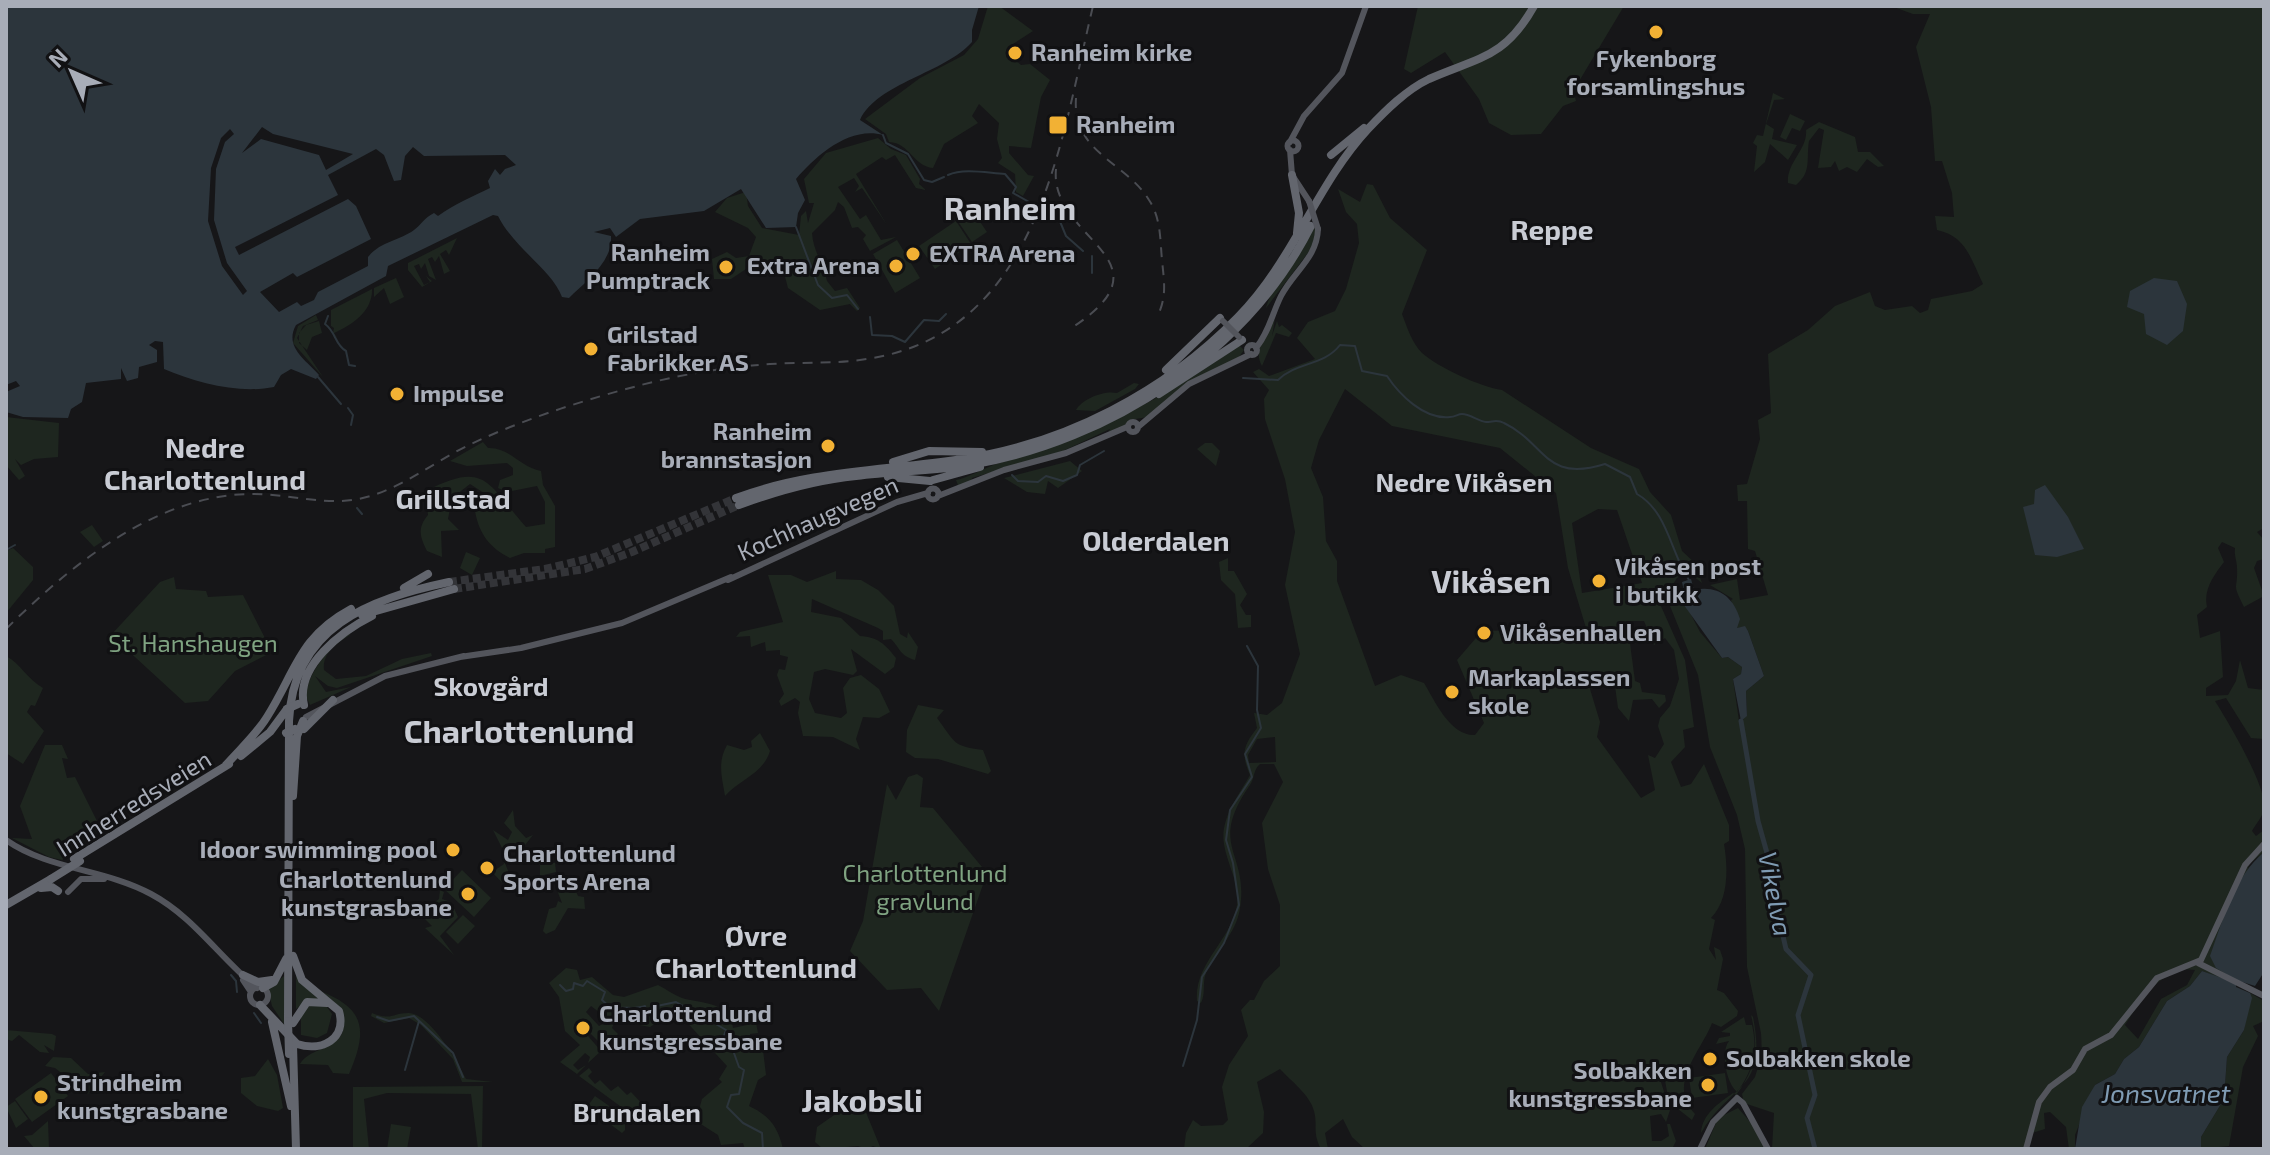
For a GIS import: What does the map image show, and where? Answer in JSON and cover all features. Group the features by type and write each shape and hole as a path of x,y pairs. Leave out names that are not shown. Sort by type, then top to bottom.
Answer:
{"highway":[{"path":"1331,155 1431,79 1480,61 1502,48 1519,31 1534,6"},
{"path":"1129,408 1205,356 1254,309 1293,259 1352,152 1386,115 1431,79"},
{"path":"868,474 932,481 1068,431 1144,391 1192,358 1235,320 1292,249 1342,162 1381,116"},
{"path":"1292,175 1300,220 1292,249"},
{"path":"1144,391 1222,320"},
{"path":"995,457 929,451 880,467 812,476 738,501 814,483 995,457 1063,440 1248,346"},
{"path":"226,765 262,725 304,646 325,625 428,574"},
{"path":"285,682 319,635 346,619 389,598 451,585 339,627 307,662 293,702 291,796"},
{"path":"291,796 296,744 305,719 303,705 307,679 326,649 355,625 398,603"},
{"path":"295,1149 291,1106 289,711 294,683 316,643 346,619"},
{"path":"291,796 283,731 292,673"},
{"path":"296,744 309,722 333,700"},
{"path":"284,711 303,705"},
{"path":"283,731 305,719"},
{"name":"Innherredsveien","path":"6,903 22,896 283,731"},
{"name":"Innherredsveien","path":"77,860 283,731"},
{"name":"Innherredsveien","path":"6,903 49,878"},
{"path":"22,896 45,887 63,891"},
{"path":"257,989 276,978 292,953"},
{"path":"263,1003 290,1040 307,1047 329,1043 341,1029 337,1007 302,980 292,953"},
{"path":"243,975 261,982 276,978"},
{"path":"263,1003 288,1033 303,1043 327,1040 335,1031 337,1020 329,1005 313,1000 300,1007 291,1022"},
{"path":"271,1017 291,1106"},
{"path":"291,1054 295,1149"}],"main road":[{"path":"1222,320 1248,346 1262,340 1285,290 1313,252 1318,229 1309,201 1292,175 1290,159 1293,142 1304,116 1342,73 1366,6"},
{"name":"Kochhaugvegen","path":"305,719 333,700 402,670 622,623 897,502 940,493 1145,422 1189,384 1241,359 1248,346"},
{"path":"303,705 321,707"},
{"path":"6,842 36,860 139,892 175,913 257,989"},
{"path":"6,842 37,857 124,882 160,899 195,925 257,989 263,1003"},
{"path":"2198,963 2212,942 2227,899 2245,865 2264,844"},
{"path":"63,891 79,879 104,879"},
{"path":"2026,1149 2039,1102 2050,1087 2073,1070 2085,1049 2109,1037 2157,978 2176,968 2198,963 2264,996"},
{"path":"257,989 252,1001 263,1003"},
{"path":"1700,1149 1713,1122 1737,1098 1768,1149"}],"green space":[{"path":"988,6 999,6 1033,31 1013,44 1008,54 1021,65 1030,64 1050,80 1041,97 1031,148 1009,146 1009,153 1028,175 1034,176 1023,196 1016,192 1015,174 998,163 1002,158 997,139 999,123 979,104 972,116 978,123 944,144 933,168 921,163 902,146 889,142 886,134 865,119 920,78 964,55 978,39"},
{"path":"1418,6 1624,6 1578,83 1574,93 1576,101 1563,106 1541,134 1511,135 1489,123 1479,99 1445,52 1411,73 1404,69"},
{"path":"1891,6 2264,6 2264,528 2257,532 2264,540 2264,559 2257,561 2254,568 2264,596 2244,607 2236,590 2235,548 2222,542 2218,548 2224,562 2208,589 2207,607 2197,615 2200,638 2220,631 2223,677 2206,688 2206,696 2228,695 2236,681 2240,660 2248,688 2264,690 2264,739 2251,738 2226,698 2215,701 2246,754 2260,786 2264,809 2252,831 2256,836 2264,830 2264,852 2249,864 2225,980 2202,971 2190,986 2167,1001 2139,1047 2124,1059 2115,1074 2095,1085 2075,1135 2075,1149 2069,1149 2066,1127 2050,1112 2044,1113 2045,1129 2032,1133 2028,1149 1772,1149 1774,1113 1744,1103 1742,1094 1755,1077 1762,1054 1761,1033 1747,967 1745,849 1737,815 1710,747 1698,675 1670,606 1678,604 1682,597 1700,632 1722,658 1728,657 1742,667 1741,674 1733,679 1739,721 1747,715 1746,691 1764,676 1748,631 1745,627 1737,628 1733,599 1710,585 1737,579 1740,600 1768,595 1755,551 1748,549 1747,501 1738,501 1737,485 1747,484 1760,439 1758,420 1771,413 1768,354 1808,330 1835,306 1870,292 1875,306 1885,310 1912,306 1920,313 1928,310 1931,299 1972,291 1983,284 1961,243 1955,237 1937,230 1935,216 1954,217 1952,193 1942,161 1935,161 1931,107 1916,47 1930,14 1913,14","holes":["2183,969 2195,970 2187,985 2161,999 2138,1039 2125,1025 2143,998 2156,984 2173,973"]},
{"path":"1773,93 1785,99 1774,100 1766,124 1774,129 1772,139 1797,145 1788,160 1770,144 1765,162 1754,172 1757,146 1753,143 1757,135 1763,136"},
{"path":"1790,114 1805,121 1800,131 1792,128 1786,140 1780,137"},
{"path":"1819,122 1855,137 1858,152 1870,152 1884,166 1878,167 1867,159 1857,172 1847,167 1839,171 1835,161 1831,167 1818,168 1824,130 1819,128 1809,141 1804,175 1796,185 1788,183 1790,169 1804,143 1806,130"},
{"path":"878,138 891,149 906,155 920,179 919,184 926,190 916,188 895,155 886,160 882,157 856,174 887,225 862,188 855,192 859,186 854,178 838,187 860,219 866,215 881,240 896,237 870,251 863,239 866,235 858,227 852,228 844,207 838,202 835,210 812,233 827,281 835,291 847,288 860,308 857,311 850,304 820,310 788,288 784,273 774,268 760,276 746,269 731,279 714,279 712,259 727,252 736,258 749,256 756,237 748,228 715,212 727,198 746,192 748,206 762,228 799,235 801,216 806,211 808,223 814,203 809,203 804,179 826,153"},
{"path":"1367,184 1373,185 1390,218 1427,250 1402,314 1422,353 1460,376 1502,390 1591,448 1639,469 1650,492 1671,515 1682,551 1695,563 1702,583 1688,572 1677,578 1660,604 1685,660 1694,727 1683,730 1685,747 1671,762 1681,787 1691,784 1704,764 1729,825 1729,841 1724,844 1726,883 1721,902 1711,918 1715,920 1709,949 1716,960 1714,947 1720,950 1723,959 1717,990 1724,993 1738,1011 1737,1016 1721,1027 1712,1023 1689,1068 1684,1091 1687,1103 1695,1114 1692,1120 1669,1102 1663,1070 1658,1073 1670,1110 1666,1122 1661,1114 1650,1116 1652,1141 1661,1141 1669,1136 1667,1124 1670,1124 1676,1141 1672,1149 1365,1149 1352,1137 1343,1119 1325,1133 1328,1149 1321,1149 1312,1105 1280,1069 1257,1082 1264,1112 1263,1133 1246,1149 1184,1149 1186,1133 1193,1120 1201,1126 1223,1125 1228,1120 1222,1087 1229,1065 1248,1036 1241,1010 1250,1000 1254,1000 1264,981 1280,966 1280,905 1268,869 1262,823 1283,782 1274,764 1260,764 1238,806 1230,836 1241,889 1238,918 1206,973 1201,1003 1197,1001 1201,975 1228,930 1237,905 1237,889 1223,834 1231,808 1250,775 1245,750 1257,728 1254,713 1267,715 1282,703 1300,654 1285,585 1295,532 1285,479 1265,419 1264,399 1269,390 1253,372 1259,369 1269,376 1315,359 1297,338 1308,322 1335,311 1346,289 1359,243 1357,224 1346,212 1338,189 1360,202","holes":["1345,389 1392,426 1500,448 1556,493 1568,568 1586,628 1482,631 1457,660 1484,723 1475,735 1466,734 1451,724 1424,683 1401,675 1375,686 1337,581 1337,561 1326,541 1323,497 1311,468 1319,440","1598,509 1617,510 1642,583 1582,593 1572,523","1632,621 1644,621 1654,645 1665,638 1674,650 1679,679 1670,706 1660,718 1658,726 1664,744 1655,758 1648,755 1655,790 1641,798 1597,737 1600,722 1590,689 1602,686 1605,678 1614,679 1618,708 1629,721 1633,700 1652,699 1659,708 1666,701 1665,695 1642,692 1640,683 1635,681 1629,636","1275,737 1276,762 1249,763 1248,755 1257,739"]},
{"path":"972,210 987,232 972,242 957,220"},
{"path":"956,221 971,244 935,269 919,246"},
{"path":"1316,222 1314,245 1266,308 1274,290"},
{"path":"457,238 449,255 446,250 440,254 450,271 444,274 439,256 435,262 432,257 428,259 436,280 429,276 425,263 421,269 419,264 414,266 424,285 430,282 426,276 432,281 422,287 408,270 408,263"},
{"name":"Extra Arena","path":"897,240 920,278 895,293 873,254"},
{"path":"396,278 404,297 390,304 384,288 374,297 374,288"},
{"path":"372,289 365,310 348,326 334,333 338,339 333,333 334,328 331,326 331,310"},
{"path":"316,315 318,320 303,326 297,338 323,377 293,343 298,326"},
{"path":"1275,319 1272,336 1277,321 1279,327 1282,325 1292,333 1289,337 1276,333 1262,366 1260,348"},
{"path":"319,321 322,333 312,337 307,350 299,343 299,333 306,325"},
{"path":"1239,345 1244,350 1237,360 1184,385 1153,416 1130,420 1123,428 1108,432 1110,429 1063,451 972,478 971,482 959,488 956,480 1063,442 1124,415 1183,383"},
{"path":"1134,383 1139,384 1135,389 1095,411 1076,410 1094,396 1117,393"},
{"path":"6,417 59,423 58,457 34,459 21,465 15,459 25,476 19,480 6,465"},
{"path":"483,442 488,448 502,451 541,471 543,485 555,506 555,547 545,549 545,553 524,553 510,558 497,550 479,527 475,511 487,495 470,484 452,498 448,519 459,530 441,531 442,557 427,551 421,533 428,515 426,491 461,477 484,481 526,527 545,524 545,502 537,486 507,492 498,488 500,480 513,475 513,468 507,463 467,466 450,461"},
{"path":"1205,443 1212,443 1220,451 1216,466 1197,449"},
{"path":"1070,461 1082,471 1058,488 1048,481 1045,494 1027,492 1004,478"},
{"path":"92,525 103,541 94,547 80,532"},
{"path":"13,548 33,567 33,580 6,613 6,551"},
{"path":"466,552 480,558 472,575 460,568"},
{"path":"1228,558 1228,571 1234,571 1247,594 1240,605 1246,615 1251,615 1251,627 1238,628 1235,594 1221,580 1219,562"},
{"path":"836,571 836,579 861,580 878,590 894,606 900,634 907,638 908,632 918,647 915,660 903,654 891,639 883,640 883,631 878,628 812,599 811,612 841,618 860,636 881,642 896,658 894,667 885,674 851,649 857,671 853,675 825,669 814,672 809,699 815,713 841,718 847,713 843,688 850,678 861,675 879,689 890,712 879,718 863,717 856,739 860,750 833,737 803,736 798,713 800,702 795,698 781,706 779,701 784,694 777,675 779,669 785,670 788,657 780,655 780,650 766,651 765,642 751,647 750,636 736,637 740,632 783,622 768,575 791,575 807,582"},
{"name":"St. Hanshaugen","path":"174,577 176,589 206,591 208,597 243,595 272,652 235,671 208,701 185,703 111,635 160,582"},
{"path":"349,631 350,635 325,658 324,670 336,679 366,676 402,659 431,653 432,656 337,688 328,686 315,676 326,692 351,687 310,705 305,694 312,675 328,652"},
{"path":"6,656 43,688 35,706 31,705 27,712 44,731 23,764 6,753"},
{"path":"918,705 944,710 937,718 952,738 965,747 983,750 991,771 988,774 938,759 915,758 906,752 907,730"},
{"path":"760,733 770,751 767,759 725,796 721,764 727,745 744,750 752,747 751,741"},
{"path":"45,745 62,745 68,759 62,758 67,778 75,777 100,827 97,836 62,860 49,857 12,838 32,839 20,806"},
{"name":"Charlottenlund gravlund","path":"917,774 923,778 920,807 933,808 987,873 939,1011 921,988 887,990 850,951 863,921 887,784 896,800 908,777"},
{"path":"513,810 515,826 526,838 533,835 521,850 511,847 504,852 493,830 508,840 512,832 504,823"},
{"path":"502,856 509,873 509,890 492,872 504,864"},
{"path":"539,858 555,863 556,872 540,876 540,865 535,862"},
{"name":"Charlottenlund kunstgrasbane","path":"462,870 491,898 474,917 444,889"},
{"path":"572,883 578,896 584,897 585,909 568,908 555,930 546,934 543,931 549,909 556,907 558,901 562,903 557,890"},
{"path":"440,890 444,892 442,899 451,902 458,917 440,936 454,955 425,928 432,926 425,919 429,913 423,910 439,899"},
{"path":"463,915 475,926 458,944 446,932"},
{"path":"566,968 577,970 580,980 592,977 613,995 624,997 658,985 682,998 720,1008 733,1028 756,1023 758,1033 750,1034 751,1039 762,1044 770,1042 770,1046 763,1050 766,1075 758,1080 749,1106 772,1123 783,1149 745,1149 743,1143 721,1145 718,1135 696,1121 702,1099 722,1082 719,1079 727,1066 682,1017 664,1018 650,1027 608,1019 591,1006 586,1012 599,1026 606,1022 614,1023 612,1028 618,1034 605,1046 607,1050 591,1034 588,1036 601,1051 588,1063 590,1057 585,1053 573,1065 578,1070 586,1065 577,1074 560,1062 580,1045 565,1031 559,997 549,983"},
{"path":"296,975 324,999 308,999 296,1009"},
{"path":"284,976 286,1027 272,1006 268,989"},
{"path":"320,991 347,1006 359,1024 359,1046 349,1074 333,1073 328,1065 300,1064 342,1034 342,1014 332,1000"},
{"path":"2250,993 2264,1001 2264,1021 2253,1026 2258,1036 2243,1067 2229,1146 2201,1149 2201,1137 2224,1099 2227,1057 2244,1030"},
{"path":"325,1004 332,1014 327,1033 317,1038 301,1035 301,1010 305,1006"},
{"path":"372,1013 388,1017 403,1013 417,1015 442,1040 466,1079 493,1082 462,1082 453,1059 421,1025 409,1018 384,1023 371,1016"},
{"path":"1751,1015 1756,1041 1755,1060 1751,1073 1743,1085 1754,1057 1755,1037"},
{"path":"1744,1017 1746,1025 1752,1025 1754,1052 1747,1076 1737,1092 1726,1066 1725,1052 1729,1041 1716,1044 1719,1038 1730,1036 1730,1033 1721,1032"},
{"path":"6,1030 52,1034 56,1036 54,1051 44,1045 49,1053 40,1052 19,1035 12,1041 6,1039"},
{"path":"53,1057 71,1058 88,1074 105,1072 88,1094 55,1068 45,1066"},
{"path":"268,1059 277,1075 283,1108 278,1111 257,1106 241,1093 241,1078 255,1076"},
{"path":"589,1068 592,1072 588,1076 595,1084 600,1080 611,1091 618,1086 627,1095 631,1092 646,1108 635,1117 579,1076"},
{"name":"Strindheim kunstgrasbane","path":"51,1073 68,1096 32,1122 15,1099"},
{"name":"Solbakken kunstgressbane","path":"1725,1073 1728,1093 1692,1098 1689,1078"},
{"path":"483,1086 482,1149 478,1149 471,1094 387,1093 364,1099 369,1149 353,1149 353,1087"},
{"path":"1734,1094 1712,1116 1701,1133 1704,1120 1712,1110"},
{"path":"595,1096 625,1117 622,1133 587,1107"},
{"path":"860,1097 861,1101 856,1105 858,1111 865,1110 881,1149 858,1146 823,1149 815,1142 817,1127"},
{"path":"15,1101 28,1119 16,1128 6,1107"},
{"path":"1738,1108 1752,1124 1765,1149 1705,1149 1718,1118"},
{"path":"48,1121 49,1149 35,1149 24,1136 32,1135"},
{"path":"391,1124 411,1127 407,1149 387,1149"}],"water":[{"path":"6,6 979,6 972,42 946,62 896,87 869,107 860,120 883,135 858,135 834,145 796,179 805,200 798,213 796,227 766,228 741,189 704,211 640,219 616,237 610,228 594,232 611,236 608,254 597,271 569,298 562,297 550,277 513,238 498,216 493,215 388,266 386,276 296,325 294,346 319,375 316,379 291,369 281,375 274,387 247,389 204,383 164,369 163,342 155,341 149,345 157,350 157,362 139,367 138,378 127,381 121,368 121,379 86,383 82,402 71,409 68,418 23,417 6,412 6,392 20,386 16,381 6,385","holes":["413,147 424,156 505,155 516,165 505,169 500,175 495,169 488,181 490,188 438,216 434,213 408,234 379,248 368,257 368,266 318,292 314,300 301,306 297,302 279,312 260,292 293,273 297,277 371,239 356,206 348,199 239,255 235,247 338,195 328,175 376,149 384,155 394,181 401,180 405,156"]},
{"path":"2154,278 2177,281 2187,304 2183,331 2167,345 2146,334 2144,314 2127,307 2130,291"},
{"path":"2045,485 2068,517 2084,549 2057,557 2035,555 2023,507 2034,504 2035,490"},
{"path":"1691,579 1694,590 1717,591 1733,604 1740,619 1737,628 1745,626 1748,631 1764,676 1746,691 1747,716 1741,721 1733,679 1741,674 1742,667 1728,657 1722,658 1681,601 1685,596 1682,582"},
{"name":"Jonsvatnet","path":"2264,852 2264,972 2255,986 2236,980 2236,987 2250,993 2252,998 2244,1030 2227,1057 2224,1099 2201,1137 2201,1149 2075,1149 2082,1107 2095,1085 2115,1074 2124,1059 2139,1047 2167,1001 2190,986 2202,971 2225,979 2226,974 2216,968 2210,956 2237,886"}],"pier":[{"path":"262,127 273,134 353,154 326,170 319,155 261,139 242,153"},
{"path":"230,129 234,134 225,142 216,169 214,220 227,263 247,291 243,295 222,266 208,221 211,168 221,138"}],"waterway":[{"name":"Vikelva","path":"883,135 886,143 908,154 924,180 932,182 944,177"},
{"name":"Vikelva","path":"948,175 968,171 1005,174 1016,187 1013,193 1059,219 1066,236 1083,251"},
{"path":"796,227 818,285 832,298 847,295 858,309"},
{"name":"Vikelva","path":"1092,256 1092,273"},
{"path":"870,317 872,335 892,336 905,342 924,320 939,321 946,314"},
{"path":"328,316 325,324 346,351 349,365 355,366"},
{"name":"Vikelva","path":"1243,378 1278,380 1293,370 1326,357 1340,345 1355,346 1362,371 1387,376 1405,398 1422,410 1440,417 1462,414 1486,422 1502,422 1518,431 1557,465 1585,469 1605,464 1630,477 1637,494 1662,521 1689,580"},
{"path":"318,377 341,404"},
{"path":"348,408 353,415 351,425"},
{"path":"1012,475 1018,481 1038,482 1046,476 1063,481 1077,475 1080,465 1104,451"},
{"path":"357,508 362,514"},
{"path":"6,550 15,545"},
{"path":"1183,1066 1197,1020 1202,977 1224,943 1239,905 1226,840 1230,810 1252,777 1245,754 1261,728 1257,710 1258,666 1247,646"},
{"name":"Vikelva","path":"1741,721 1758,821 1778,892 1777,910 1786,949 1811,975 1798,1015 1815,1095 1807,1118 1815,1149"},
{"path":"231,975 236,981 237,992"},
{"path":"560,985 566,991 573,989 574,983 583,986 587,981 605,992 602,1000 612,1009 645,1006 647,1014 652,1007 676,1002 701,1016"},
{"path":"254,1013 261,1023"},
{"path":"377,1017 389,1021 414,1016 453,1053 463,1077"},
{"path":"704,1017 726,1030 723,1038 730,1042 739,1067 744,1070 739,1094 731,1095 727,1107 743,1123 762,1133 763,1149"},
{"path":"405,1070 419,1021"}],"tunnel":[{"path":"449,582 545,569 595,557 736,498"},
{"path":"454,589 585,569 739,505"}],"railway":[{"path":"6,629 86,559 147,521 180,507 214,498 249,494 331,501 359,499 389,489 457,451 512,426 620,391 721,369 867,359 925,342 970,312 1005,272 1032,224 1068,116 1093,6"},
{"path":"1076,98 1082,132 1102,155 1139,187 1156,214 1164,282 1163,301 1158,315"},
{"path":"1056,169 1059,193 1070,214 1111,266 1113,284 1102,304 1073,327"}],"place":[{"name":"Fykenborg forsamlingshus","path":"1656,32"},
{"name":"Ranheim kirke","path":"1015,53"},
{"name":"Ranheim","path":"1058,125"},
{"name":"EXTRA Arena","path":"913,254"},
{"name":"Extra Arena","path":"896,266"},
{"name":"Ranheim Pumptrack","path":"726,267"},
{"name":"Grilstad Fabrikker AS","path":"591,349"},
{"name":"Impulse","path":"397,394"},
{"name":"Ranheim brannstasjon","path":"828,446"},
{"name":"Vikåsen post i butikk","path":"1599,581"},
{"name":"Vikåsenhallen","path":"1484,633"},
{"name":"Markaplassen skole","path":"1452,692"},
{"name":"Idoor swimming pool","path":"453,850"},
{"name":"Charlottenlund Sports Arena","path":"487,868"},
{"name":"Charlottenlund kunstgrasbane","path":"468,894"},
{"name":"Charlottenlund kunstgressbane","path":"583,1028"},
{"name":"Solbakken skole","path":"1710,1059"},
{"name":"Solbakken kunstgressbane","path":"1708,1085"},
{"name":"Strindheim kunstgrasbane","path":"41,1097"}],"district":[{"name":"Ranheim","path":"1010,209"},
{"name":"Reppe","path":"1552,230"},
{"name":"Nedre Charlottenlund","path":"205,464"},
{"name":"Nedre Vikåsen","path":"1464,483"},
{"name":"Grillstad","path":"453,499"},
{"name":"Olderdalen","path":"1156,541"},
{"name":"Vikåsen","path":"1491,582"},
{"name":"Skovgård","path":"491,687"},
{"name":"Charlottenlund","path":"519,732"},
{"name":"Øvre Charlottenlund","path":"756,952"},
{"name":"Jakobsli","path":"862,1101"},
{"name":"Brundalen","path":"637,1113"}]}
